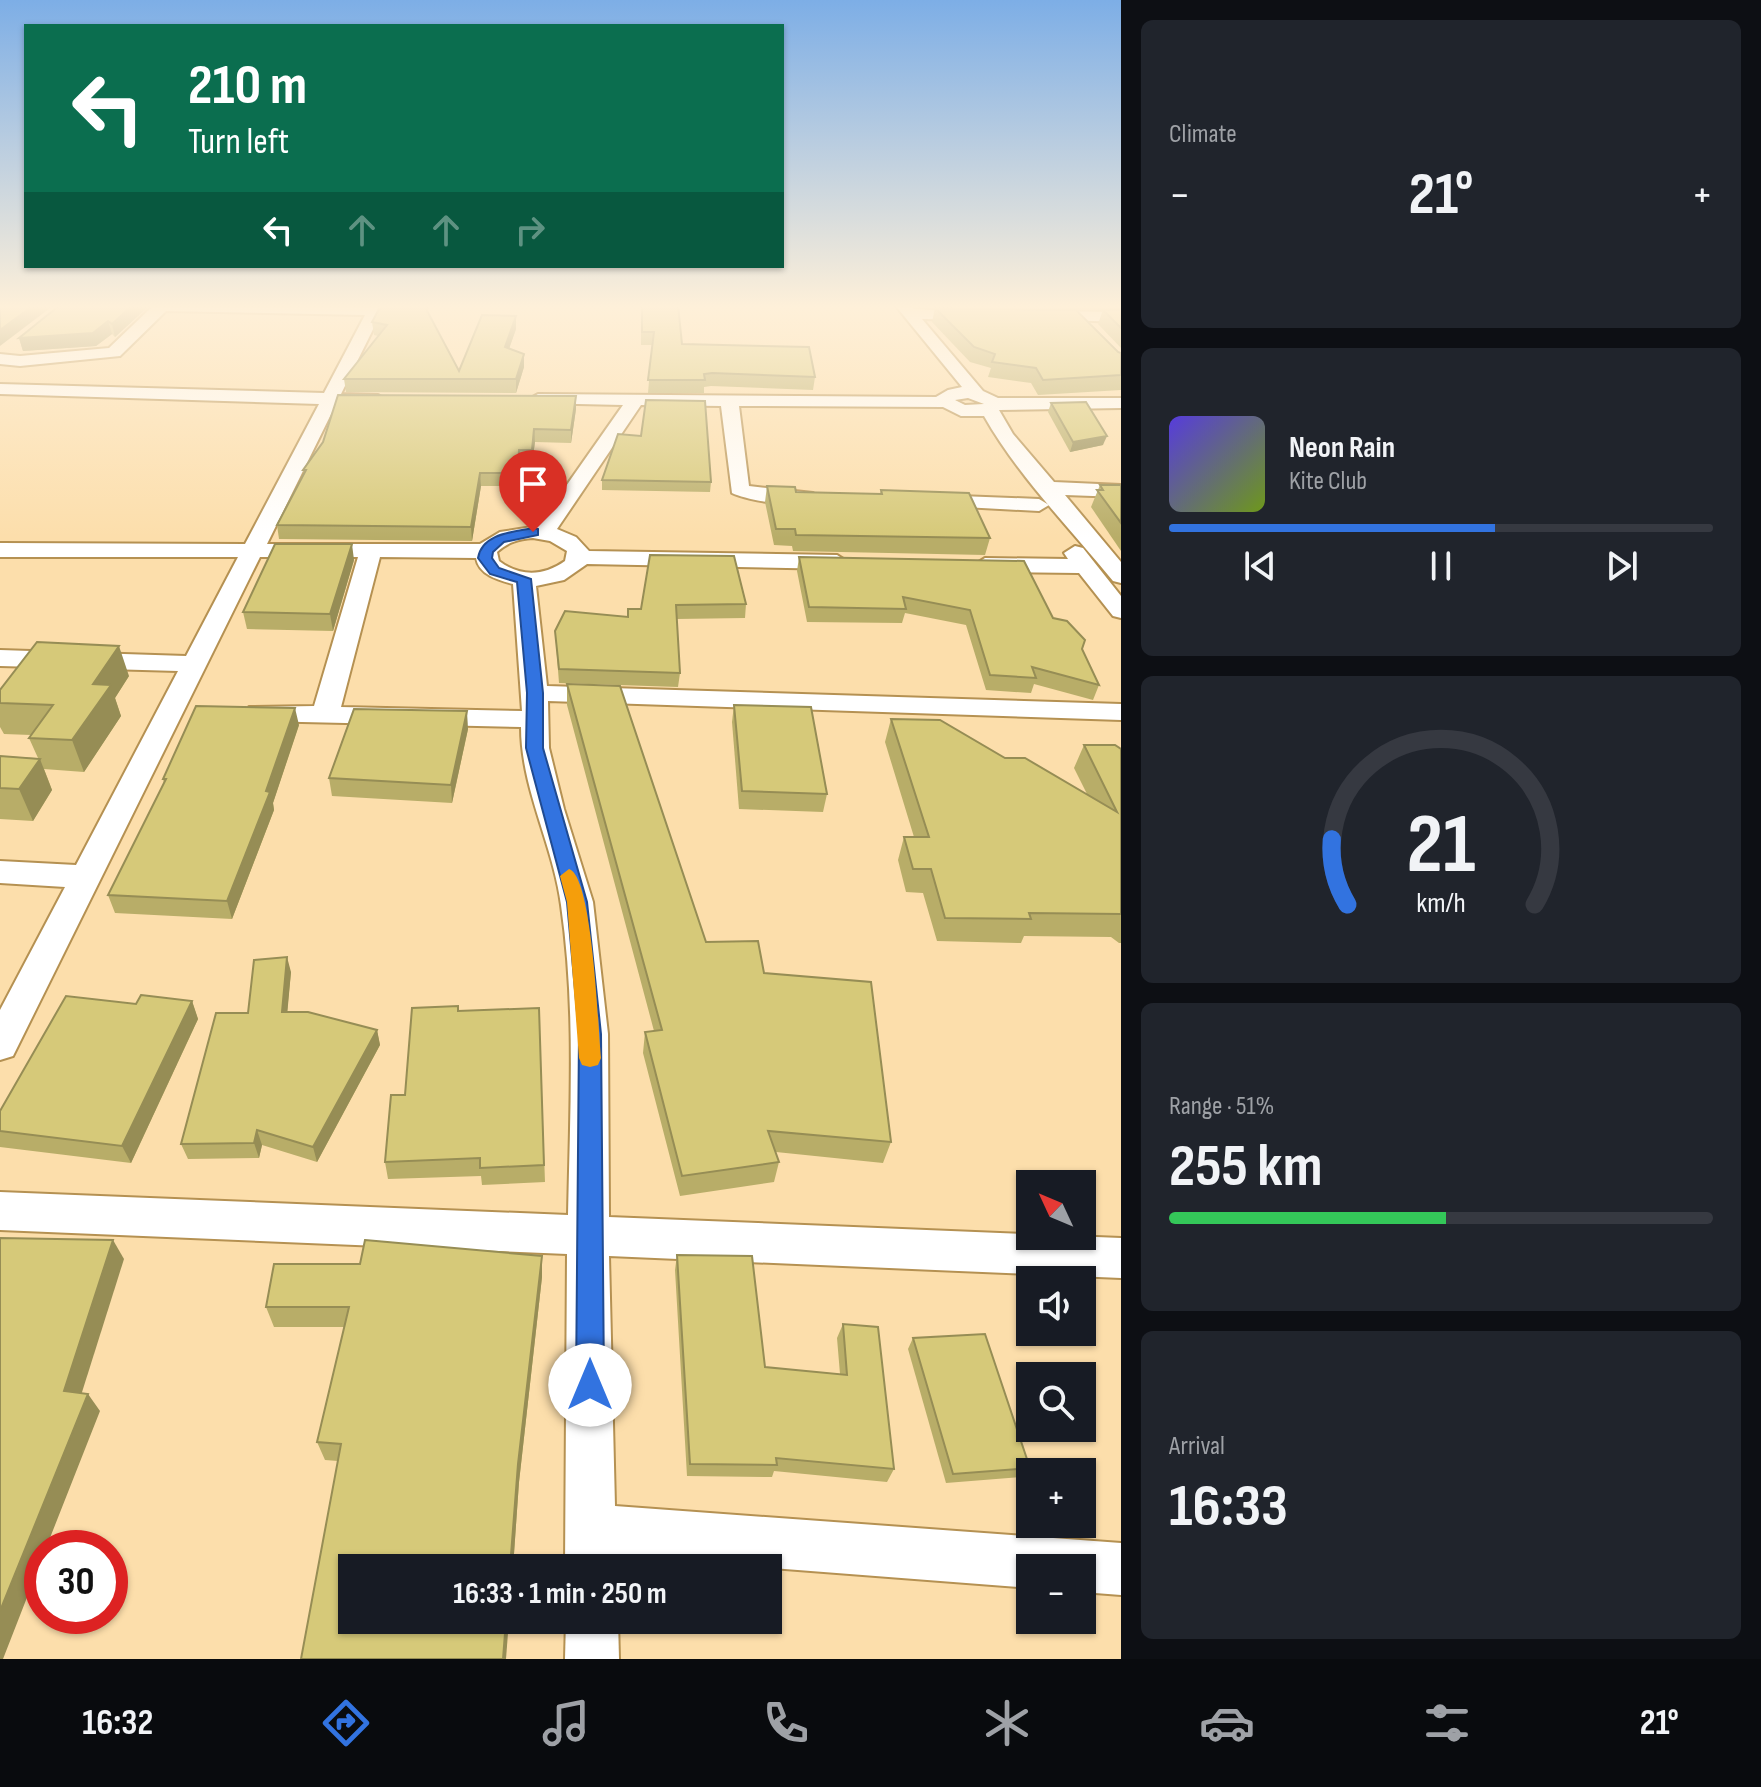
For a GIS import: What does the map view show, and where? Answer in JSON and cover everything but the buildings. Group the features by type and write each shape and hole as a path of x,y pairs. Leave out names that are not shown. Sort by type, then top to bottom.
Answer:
{"street":[{"path":"0,1045 340,382"},
{"path":"967,382 987,403 1085,566 1121,611"},
{"path":"0,389 332,400 396,399"},
{"path":"949,398 1121,576"},
{"path":"524,399 949,398 987,403 1121,403"},
{"path":"544,533 636,399"},
{"path":"729,400 739,489 750,494 826,497"},
{"path":"918,501 1121,491"},
{"path":"544,533 572,543 579,557 576,564 558,575 524,579 494,571 488,564 486,551 492,544 510,535 544,533"},
{"path":"0,550 486,551"},
{"path":"325,715 371,551"},
{"path":"579,557 863,562"},
{"path":"958,564 1085,566"},
{"path":"524,579 535,706 535,748 577,902 590,1034 591,1549 1121,1569"},
{"path":"0,658 197,664"},
{"path":"233,713 325,715 535,706 1121,712"},
{"path":"172,712 203,712"},
{"path":"0,872 87,877"},
{"path":"0,1211 1121,1258"},
{"path":"592,1634 592,1659"}],"slow traffic":[{"path":"569,876 577,902 590,1058"}],"route":[{"path":"533,532 500,539 486,551 485,558 494,571 524,579 535,693 535,748 549,809 577,902 590,1034 590,1385"}]}
